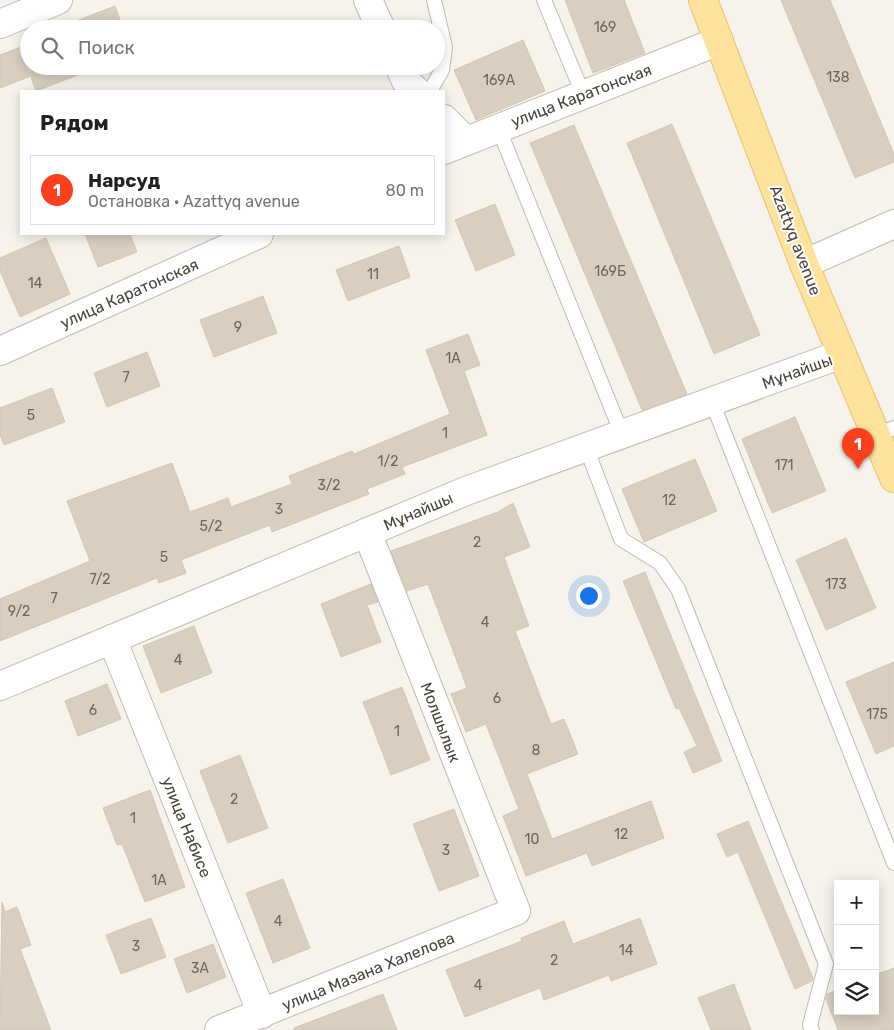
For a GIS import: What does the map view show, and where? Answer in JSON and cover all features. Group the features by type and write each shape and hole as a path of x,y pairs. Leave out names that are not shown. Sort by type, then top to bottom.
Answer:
{"main road":[{"name":"Azattyq avenue","path":"703,0 804,264 842,354 885,432 894,478"}],"street":[{"path":"0,24 58,0"},
{"path":"368,0 377,20"},
{"name":"улица Каратонская","path":"454,145 719,41"},
{"path":"403,75 406,81 415,90"},
{"path":"445,122 454,145"},
{"path":"804,264 894,224"},
{"name":"улица Каратонская","path":"0,351 256,235"},
{"name":"Мұнайшы","path":"0,686 466,491 842,354"},
{"name":"Молшылык","path":"367,532 516,911"},
{"name":"улица Набисе","path":"112,639 262,1014"},
{"name":"улица Мазана Халелова","path":"220,1030 516,911"}],"lane":[{"path":"434,0 438,20"},
{"path":"544,0 583,94"},
{"path":"431,90 439,75"},
{"path":"498,127 622,434"},
{"path":"712,402 894,863"},
{"path":"586,447 621,540 660,563 678,589 826,964 810,1025 812,1030"}],"building":[{"path":"565,0 624,0 645,53 593,73"},
{"path":"781,0 830,0 894,154 894,162 855,178"},
{"path":"115,6 120,20 79,20"},
{"path":"523,40 545,91 476,120 454,70"},
{"path":"20,47 20,75 29,75 29,77 0,88 0,55"},
{"path":"30,75 78,75 39,90 36,90"},
{"path":"672,124 760,335 714,354 627,143"},
{"path":"574,125 687,394 642,410 530,143"},
{"path":"495,204 515,255 476,271 455,220"},
{"path":"85,235 130,235 137,252 98,267"},
{"path":"46,238 70,294 20,317 0,271 0,258"},
{"path":"399,246 410,277 348,301 336,270"},
{"path":"263,296 277,333 214,357 200,320"},
{"path":"468,334 480,365 464,371 487,435 402,467 405,474 367,489 369,494 272,532 270,525 181,560 186,573 159,583 157,578 0,641 0,599 90,561 67,501 172,463 190,512 228,498 231,507 292,484 289,476 352,451 354,454 450,414 426,350"},
{"path":"147,352 160,386 107,407 94,373"},
{"path":"52,388 65,422 4,445 0,434 0,408"},
{"path":"795,417 826,491 772,513 742,439"},
{"path":"695,459 717,511 644,542 622,489"},
{"path":"513,503 530,547 504,557 529,626 515,631 551,724 564,719 578,754 527,774 552,839 651,801 664,838 592,866 587,853 526,876 503,816 519,809 486,724 466,732 451,694 467,688 428,584 407,591 391,551 498,512"},
{"path":"846,538 876,608 826,630 796,560"},
{"path":"645,572 722,761 693,773 684,752 697,746 679,708 676,709 623,581"},
{"path":"371,584 378,602 367,605 381,642 341,657 321,604"},
{"path":"194,626 212,673 161,693 143,646"},
{"path":"894,662 894,746 876,754 846,682"},
{"path":"107,684 121,719 78,736 65,701"},
{"path":"402,687 430,760 391,775 363,702"},
{"path":"240,755 268,828 228,843 200,771"},
{"path":"150,790 185,887 145,902 122,844 117,845 103,808"},
{"path":"454,809 479,876 439,891 413,824"},
{"path":"748,821 813,978 812,981 795,989 738,852 727,857 717,834"},
{"path":"283,879 310,948 273,963 246,893"},
{"path":"2,902 5,912 17,907 31,945 20,949 51,1030 0,1030"},
{"path":"151,918 166,957 121,974 106,935"},
{"path":"640,918 657,964 611,981 609,975 544,1000 540,988 465,1017 446,970 522,941 521,938 564,921 573,944"},
{"path":"213,944 226,977 187,993 174,959"},
{"path":"894,968 894,1030 838,1030 826,999 827,994 834,991 834,1015 879,1015 879,974"},
{"path":"734,984 751,1030 711,1030 698,998"},
{"path":"383,994 397,1030 294,1030 294,1028"}],"place":[{"name":"Нарсуд","path":"858,469"}]}
